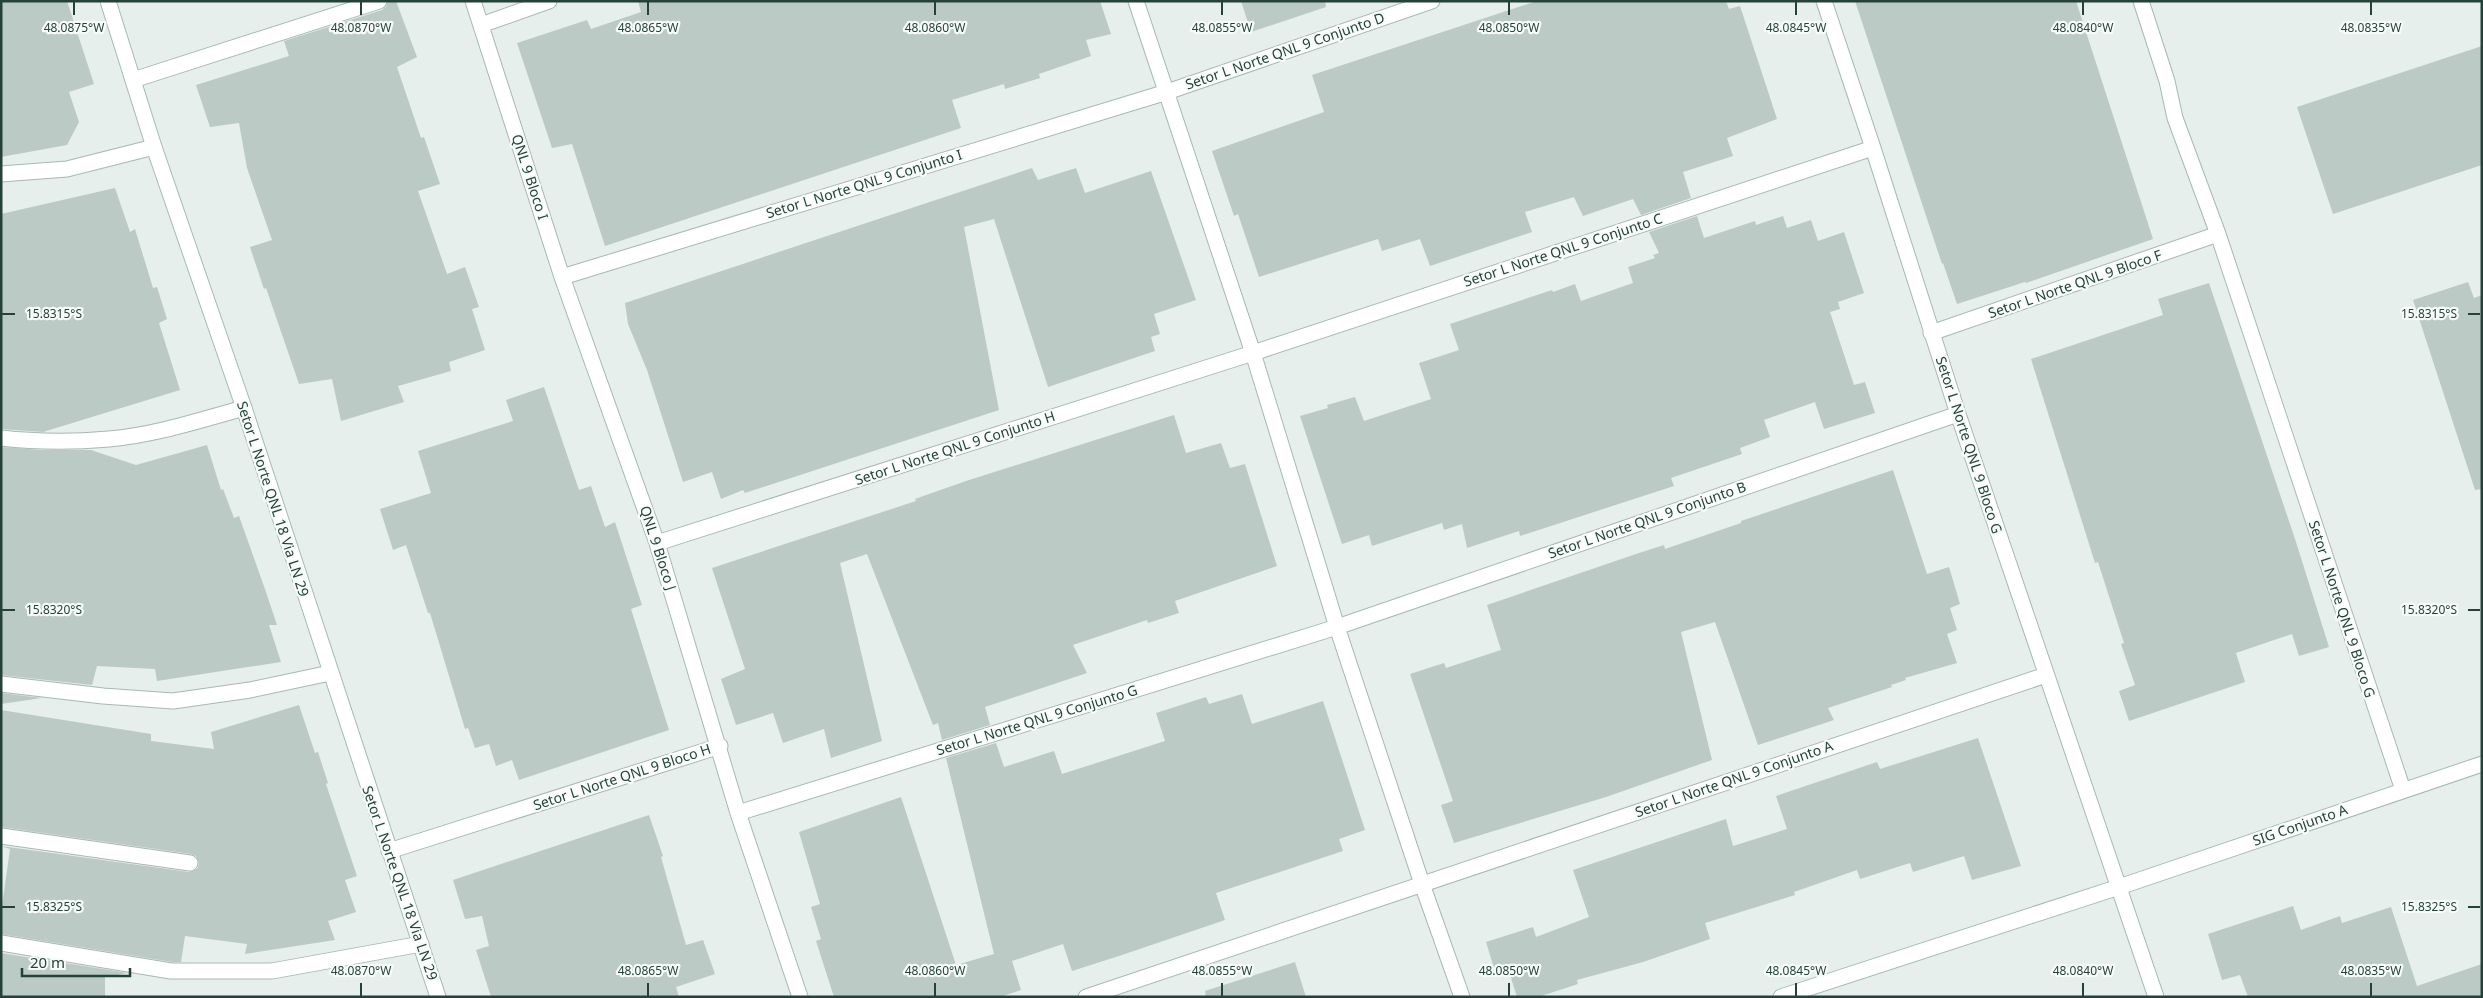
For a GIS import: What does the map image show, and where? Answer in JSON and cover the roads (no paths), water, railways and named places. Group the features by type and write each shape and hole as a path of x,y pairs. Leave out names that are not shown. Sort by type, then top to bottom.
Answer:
{"street":[{"name":"Setor L Norte QNL 18 Via LN 29","path":"108,1 154,148 244,408 438,997"},
{"path":"133,80 379,1"},
{"name":"QNL 9 Bloco I","path":"473,1 588,353"},
{"path":"481,25 549,1"},
{"path":"1136,1 1253,353 1337,627 1422,884 1462,997"},
{"name":"Setor L Norte QNL 9 Conjunto D","path":"1167,92 1432,1"},
{"name":"Setor L Norte QNL 9 Bloco G","path":"1824,1 1873,148 1931,333 2156,997"},
{"name":"Setor L Norte QNL 9 Bloco G","path":"2141,1 2167,81 2175,118 2218,234 2403,790"},
{"name":"Setor L Norte QNL 9 Conjunto I","path":"562,277 1167,92"},
{"path":"1,174 67,169 154,148"},
{"name":"Setor L Norte QNL 9 Conjunto C","path":"1253,353 1873,148"},
{"name":"Setor L Norte QNL 9 Bloco F","path":"1931,333 2218,234"},
{"name":"QNL 9 Bloco J","path":"588,353 657,543 720,746"},
{"name":"Setor L Norte QNL 9 Conjunto H","path":"657,543 1253,353"},
{"path":"1,438 20,440 109,439 180,426 244,408"},
{"name":"Setor L Norte QNL 9 Conjunto B","path":"1337,627 1958,414"},
{"name":"Setor L Norte QNL 9 Conjunto G","path":"738,813 1337,627"},
{"path":"1,684 103,696 174,701 250,690 330,673"},
{"name":"Setor L Norte QNL 9 Conjunto A","path":"1086,997 2046,675"},
{"name":"Setor L Norte QNL 9 Bloco H","path":"389,851 720,746 738,813 800,997"},
{"name":"SIG Conjunto A","path":"2119,887 2482,764"},
{"path":"1,836 190,863"},
{"path":"1781,997 2119,887"},
{"path":"1,942 171,971 272,971 422,944"}]}
